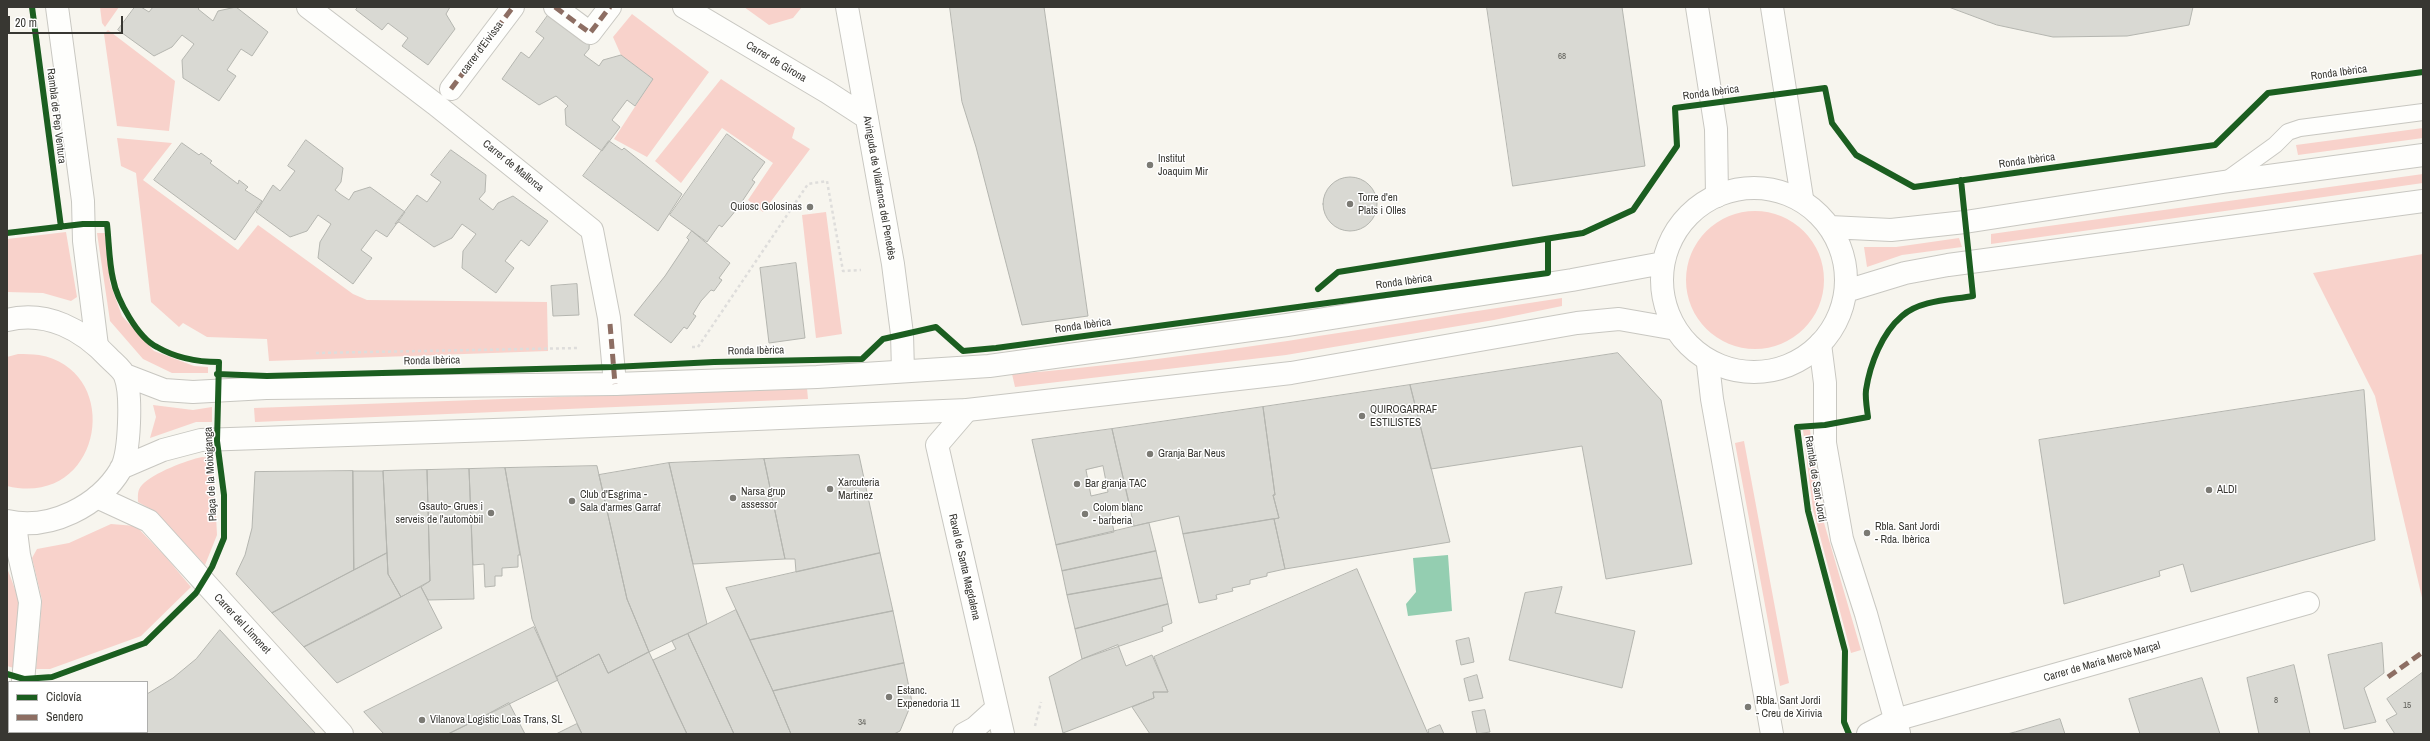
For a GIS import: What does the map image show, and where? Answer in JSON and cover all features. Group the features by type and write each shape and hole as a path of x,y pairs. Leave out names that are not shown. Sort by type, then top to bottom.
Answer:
{"street":[{"name":"Rambla de Pep Ventura","path":"57,7 83,201 84,241 97,346"},
{"name":"Carrer de Mallorca","path":"308,7 435,104 592,230 609,318 615,384"},
{"name":"carrer d'Eivissa","path":"451,89 513,7"},
{"path":"555,7 590,33 610,7"},
{"name":"Carrer de Girona","path":"684,7 827,92 867,118"},
{"name":"Avinguda de Vilafranca del Penedès","path":"847,7 893,264 902,334 903,371"},
{"path":"1698,7 1716,129 1717,196"},
{"path":"1772,7 1802,198"},
{"path":"1830,227 1891,230 1958,223 2223,182 2423,155"},
{"path":"1752,187 1775,190 1802,198 1830,227 1844,258 1846,291 1841,312 1831,331 1820,344 1794,363 1768,371 1739,371 1708,364 1676,329 1663,297 1663,263 1675,231 1698,206 1717,196 1752,187"},
{"path":"1846,291 1905,273 1948,265 2423,201"},
{"path":"7,320 16,318 47,319 76,329 97,346 125,375 164,390 193,392 266,388 615,384 817,377 989,366 1287,325 1572,280 1663,263"},
{"path":"24,681 30,602 11,522 46,521 75,512 97,497 121,468 163,450 201,440 531,429 967,410 1291,373 1576,323 1619,319 1676,329"},
{"name":"Rambla de Sant Jordi","path":"1820,344 1825,383 1825,443 1842,539 1866,614 1897,727"},
{"path":"1708,364 1712,399 1772,734"},
{"path":"121,468 130,418 125,375"},
{"name":"Raval de Santa Magdalena","path":"967,410 937,445 1002,734"},
{"name":"Carrer del Llimonet","path":"97,497 149,521 342,734"},
{"name":"Carrer de Maria Mercè Marçal","path":"1868,734 1897,727 2308,603"},
{"path":"964,734 975,728 996,708"}],"lane":[{"path":"2223,182 2275,145 2288,132 2300,128 2423,112"}],"path":[{"path":"689,348 698,347 808,184 827,181 843,271 869,270"},
{"path":"314,354 576,348 611,350"},
{"path":"1035,728 1041,702"}],"shaded area":[{"path":"100,7 119,7 105,27 102,23"},
{"path":"744,7 802,7 793,18 769,25"},
{"path":"632,14 709,72 647,157 614,139 653,79 621,55 613,37"},
{"path":"108,30 175,81 169,131 117,126 104,34"},
{"path":"721,79 795,128 792,138 810,149 763,212 748,200 773,163 722,128 681,183 655,161"},
{"path":"2423,128 2423,138 2298,155 2296,145"},
{"path":"117,138 172,143 143,180 238,250 258,225 353,294 367,300 547,302 548,351 269,361 267,339 207,337 183,323 179,327 151,302 136,173 121,166"},
{"path":"2423,174 2423,183 1991,244 1991,234"},
{"path":"1755,211 1775,214 1787,219 1804,231 1816,248 1821,260 1824,280 1821,300 1816,312 1804,329 1787,341 1775,346 1755,349 1735,346 1723,341 1706,329 1694,312 1689,300 1686,280 1689,260 1694,248 1706,231 1723,219 1735,214"},
{"path":"826,212 842,334 816,338 802,215"},
{"path":"66,232 77,297 71,301 43,293 7,292 7,239"},
{"path":"97,233 105,233 110,283 122,316 154,351 194,366 208,367 208,373 172,373 143,359 110,321"},
{"path":"1959,238 1962,247 1902,255 1867,267 1864,247 1896,247"},
{"path":"2423,254 2423,602 2375,396 2313,273"},
{"path":"1562,298 1562,306 1494,320 1286,355 1015,387 1012,374 1081,368 1218,351"},
{"path":"18,354 39,355 66,366 84,385 92,409 91,435 82,459 65,477 39,488 7,486 7,357"},
{"path":"807,388 808,399 255,422 254,408"},
{"path":"153,405 193,410 212,407 212,422 196,422 150,438 156,417"},
{"path":"1803,430 1810,430 1820,509 1861,650 1851,653 1813,510"},
{"path":"1744,441 1789,683 1780,686 1735,443"},
{"path":"202,457 213,458 217,535 205,565 156,512 138,502 139,489 147,480 170,468"},
{"path":"111,524 136,526 165,556 191,587 141,636 50,669 36,669 42,600 32,558 37,549 69,543"},
{"path":"1448,555 1452,611 1408,616 1406,604 1416,592 1413,558"},
{"path":"7,568 20,602 14,668 7,666"}],"building":[{"path":"135,7 141,7 149,12 153,7 200,7 198,9 213,21 218,11 236,7 268,32 252,56 241,49 227,70 236,76 219,101 183,78 182,60 194,44 182,35 172,47 154,56 118,30"},
{"path":"358,7 450,7 446,14 455,29 428,65 402,46 408,38 388,23 382,30 356,10"},
{"path":"554,7 590,33 589,49 584,55 599,66 603,60 621,55 653,79 635,106 627,100 612,120 620,127 602,151 566,125 565,109 568,106 556,96 539,105 502,79 521,52 529,58 544,38 536,32"},
{"path":"950,7 1044,7 1088,316 1022,325 976,147 962,102"},
{"path":"1487,7 1622,7 1645,166 1513,186"},
{"path":"1949,7 2193,7 2189,25 2127,36 2053,37 1997,25"},
{"path":"727,134 765,162 752,180 755,182 737,209 722,227 719,225 707,242 670,215"},
{"path":"306,140 343,168 341,182 335,190 340,194 349,200 354,192 370,187 405,212 387,237 376,230 361,250 372,258 353,284 318,258 320,242 331,224 318,215 307,231 290,237 256,212 273,185 280,191 295,171 288,166"},
{"path":"609,141 622,150 624,148 682,194 658,231 583,176"},
{"path":"182,143 199,155 201,153 212,161 210,163 238,184 239,180 248,187 245,190 262,201 235,240 154,180"},
{"path":"451,150 486,175 485,192 479,199 493,210 498,203 513,196 548,221 529,246 521,240 505,261 514,268 496,293 462,268 463,251 476,234 462,224 452,238 434,247 399,222 395,224 417,195 427,202 441,182 431,175"},
{"name":"Torre d'en Plats i Olles","path":"1345,177 1355,177 1365,181 1373,189 1377,199 1377,209 1373,219 1365,227 1355,231 1345,231 1335,227 1327,219 1323,209 1323,199 1327,189 1335,181"},
{"path":"692,231 730,263 719,278 722,280 714,291 711,290 701,301 693,314 696,316 687,329 684,327 671,343 634,315 665,276 689,240 687,238"},
{"path":"796,263 805,338 769,343 760,268"},
{"path":"577,284 579,315 553,316 551,286"},
{"path":"1618,353 1661,400 1692,564 1606,579 1582,446 1431,469 1410,385"},
{"path":"1410,385 1450,542 1285,569 1274,519 1279,518 1273,495 1275,495 1263,407"},
{"name":"ALDI","path":"2364,390 2375,540 2191,592 2183,564 2159,571 2160,576 2064,604 2039,440"},
{"path":"1263,407 1275,495 1273,495 1279,518 1183,534 1179,516 1134,526 1112,429"},
{"path":"1112,429 1130,507 1110,511 1114,532 1056,545 1032,440","holes":["1103,466 1108,492 1091,496 1086,470"]},
{"path":"859,455 880,553 796,572 795,559 785,559 764,459"},
{"path":"764,459 785,559 693,564 669,463"},
{"path":"669,463 707,624 649,652 627,599 599,475"},
{"path":"597,466 627,599 649,652 608,673 599,654 556,677 532,619 505,468"},
{"path":"505,468 520,555 518,555 518,567 502,568 502,576 495,576 495,586 485,587 484,564 473,565 469,469"},
{"path":"469,469 474,599 428,600 421,587 430,581 427,470"},
{"path":"427,470 430,581 401,597 388,574 383,471"},
{"path":"353,471 354,570 272,613 236,574 245,555 252,528 255,472"},
{"path":"353,471 383,471 387,553 354,570"},
{"path":"1274,519 1285,569 1267,573 1267,576 1250,580 1250,584 1232,588 1233,591 1216,595 1217,599 1199,603 1183,534"},
{"path":"1149,523 1156,551 1062,571 1056,545"},
{"path":"1156,551 1162,578 1067,595 1062,571"},
{"path":"387,553 388,574 401,597 373,612 304,647 272,613"},
{"path":"880,553 893,611 750,640 726,588"},
{"path":"1357,569 1428,734 1150,734 1132,707 1154,698 1153,692 1168,692 1154,657"},
{"path":"1162,578 1168,604 1075,629 1067,595"},
{"path":"421,587 442,628 337,683 304,647"},
{"path":"1562,587 1555,613 1635,631 1622,688 1509,660 1525,593"},
{"path":"1168,604 1172,623 1162,627 1163,631 1082,659 1075,629"},
{"path":"736,610 791,734 734,734 688,634"},
{"path":"893,611 904,663 773,691 750,640"},
{"path":"534,627 558,680 448,734 384,734 364,712"},
{"path":"220,630 316,734 79,734 148,733 148,693 173,678 196,659"},
{"path":"688,634 734,734 687,734 674,707 653,660 676,649 672,641"},
{"path":"1469,638 1474,662 1461,665 1456,641"},
{"path":"2382,643 2384,673 2364,688 2376,722 2344,729 2328,655"},
{"path":"1118,645 1126,666 1152,655 1168,692 1153,692 1154,698 1063,733 1049,677 1082,659"},
{"path":"649,652 687,734 582,734 556,677 599,654 608,673"},
{"path":"904,663 912,702 900,731 894,734 791,734 773,691"},
{"path":"2294,665 2310,734 2259,734 2247,678"},
{"path":"2422,673 2423,734 2395,734 2386,720 2397,714 2387,699"},
{"path":"1477,675 1483,698 1469,701 1464,679"},
{"path":"2202,678 2220,734 2140,734 2129,699"},
{"path":"509,703 525,734 448,734 484,716"},
{"path":"1485,710 1490,732 1477,734 1472,712"},
{"path":"2060,719 2065,734 2007,734 2015,732"},
{"path":"577,724 582,734 556,734 568,728"},
{"path":"1440,725 1444,734 1429,734 1428,730"}],"marked path":[{"path":"451,89 513,7"},
{"path":"555,7 590,33 610,7"},
{"path":"610,324 615,384"},
{"path":"2388,677 2423,652"}],"cycle path":[{"path":"32,7 61,227"},
{"name":"Ronda Ibèrica","path":"1318,289 1338,272 1583,233 1633,210 1677,146 1675,108 1825,88 1832,123 1856,155 1914,187 2215,145 2268,93 2423,72"},
{"path":"1849,734 1844,722 1845,651 1808,511 1797,427 1825,425 1868,417 1866,393 1870,370 1888,331 1902,316 1918,307 1936,302 1973,296 1961,180"},
{"name":"Plaça de la Moixiganga","path":"7,233 83,224 107,224 111,266 115,288 129,318 143,336 157,347 179,357 219,362 217,441 224,495 224,538 212,567 196,593 145,643 52,677 24,679 7,674"},
{"name":"Ronda Ibèrica","path":"217,374 267,376 613,367 714,362 862,359 883,339 936,327 963,351 996,348 1548,273 1548,239"}],"place":[{"name":"Institut Joaquim Mir","path":"1150,165"},
{"name":"Torre d'en Plats i Olles","path":"1350,204"},
{"name":"Quiosc Golosinas","path":"810,207"},
{"name":"QUIROGARRAF ESTILISTES","path":"1362,416"},
{"name":"Granja Bar Neus","path":"1150,454"},
{"name":"Bar granja TAC","path":"1077,484"},
{"name":"Xarcuteria Martinez","path":"830,489"},
{"name":"ALDI","path":"2209,490"},
{"name":"Narsa grup assessor","path":"733,498"},
{"name":"Club d'Esgrima - Sala d'armes Garraf","path":"572,501"},
{"name":"Gsauto- Grues i serveis de l'automòbil","path":"491,513"},
{"name":"Colom blanc - barberia","path":"1085,514"},
{"name":"Rbla. Sant Jordi - Rda. Ibèrica","path":"1867,533"},
{"name":"Estanc. Expenedoria 11","path":"889,697"},
{"name":"Rbla. Sant Jordi - Creu de Xirivia","path":"1748,707"},
{"name":"Vilanova Logistic Loas Trans, SL","path":"422,720"}]}
